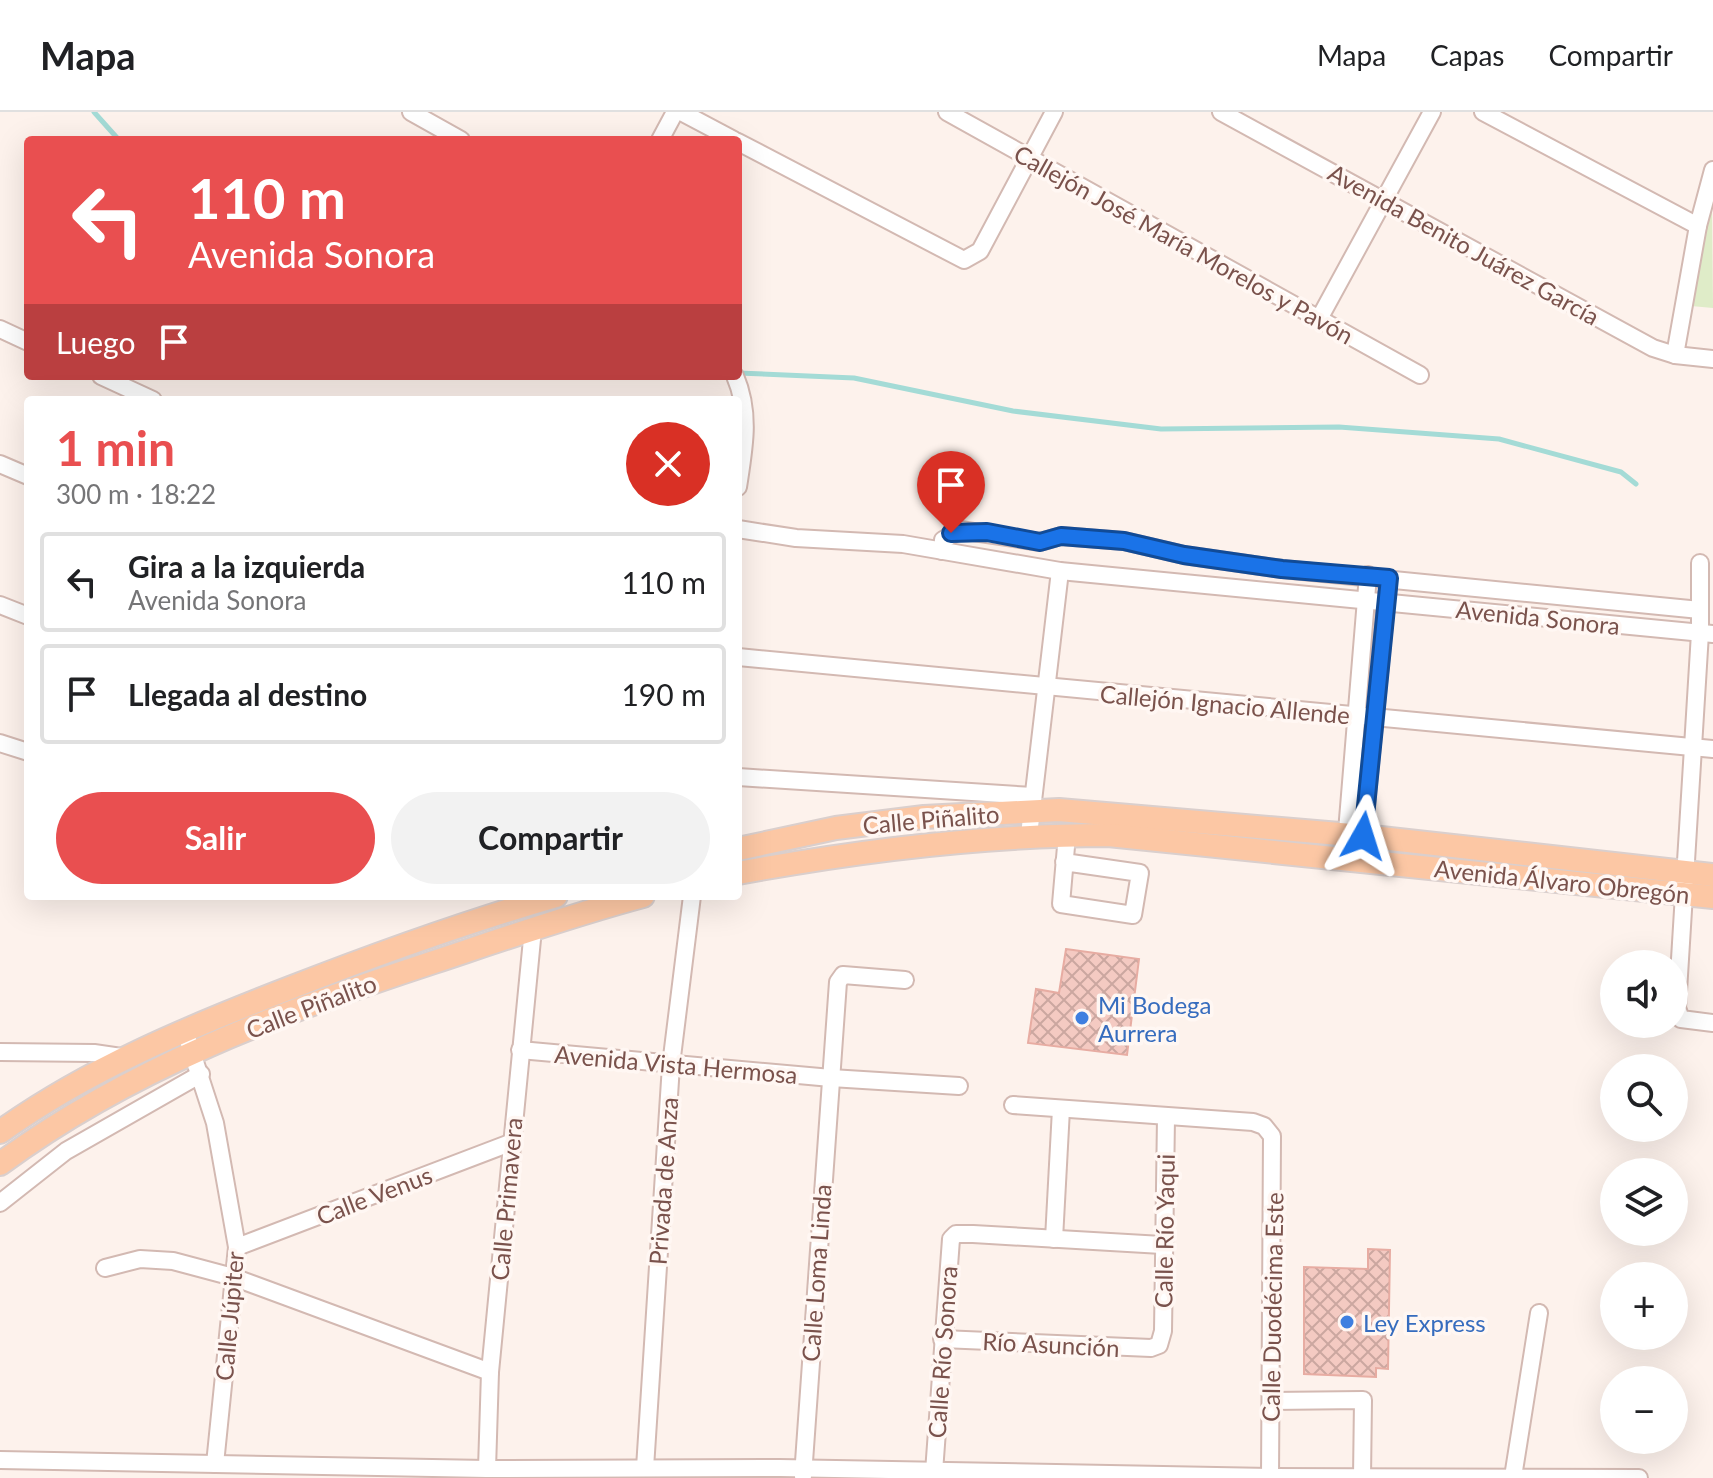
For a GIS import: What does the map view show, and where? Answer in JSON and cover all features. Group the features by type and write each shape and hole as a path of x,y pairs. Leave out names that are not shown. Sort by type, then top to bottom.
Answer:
{"main road":[{"name":"Avenida Álvaro Obregón","path":"1032,804 1106,811 1353,846 1684,883 1713,897"},
{"name":"Calle Piñalito","path":"742,848 836,828 1032,804"},
{"name":"Avenida Álvaro Obregón","path":"1029,835 1108,835 1353,846"},
{"name":"Calle Piñalito","path":"742,872 926,842 1029,835"},
{"name":"Avenida Álvaro Obregón","path":"1684,883 1713,875"},
{"name":"Calle Piñalito","path":"0,1164 44,1131 140,1076 189,1041 362,960 544,900"},
{"name":"Calle Piñalito","path":"0,1132 28,1112 127,1057 189,1041 630,900"}],"street":[{"path":"411,112 454,136"},
{"path":"662,136 675,112"},
{"path":"681,112 727,136"},
{"name":"Callejón José María Morelos y Pavón","path":"947,112 1420,375"},
{"path":"742,144 964,260 980,251 1054,112"},
{"name":"Avenida Benito Juárez García","path":"1221,112 1653,348 1675,355 1713,359"},
{"path":"1319,319 1432,112"},
{"path":"1483,112 1698,226"},
{"path":"1675,355 1698,226 1713,170"},
{"path":"0,329 24,340"},
{"path":"110,380 144,396"},
{"path":"742,399 746,433 742,460"},
{"path":"0,464 24,474"},
{"path":"742,529 942,551 1060,571 1029,835"},
{"name":"Avenida Sonora","path":"942,551 943,540 960,530 1040,542 1061,536 1124,541 1184,555 1282,569 1368,575 1700,610"},
{"path":"1700,563 1700,610 1706,634 1693,747 1678,1015 1713,1023"},
{"name":"Avenida Sonora","path":"1060,571 1706,634"},
{"path":"1353,846 1355,716 1368,575"},
{"path":"1353,846 1374,718 1389,578"},
{"path":"0,605 24,614"},
{"name":"Callejón Ignacio Allende","path":"742,657 1713,749"},
{"path":"0,743 24,751"},
{"name":"Avenida Álvaro Obregón","path":"742,777 1032,804"},
{"path":"1064,862 1140,873 1133,915 1061,904 1064,862 1067,835"},
{"name":"Privada de Anza","path":"645,1468 671,1065 692,900"},
{"name":"Calle Primavera","path":"487,1469 490,1372 533,929"},
{"name":"Calle Loma Linda","path":"803,1473 836,995 843,975 905,980"},
{"name":"Calle Júpiter","path":"189,1041 215,1123 237,1247 215,1464"},
{"name":"Avenida Vista Hermosa","path":"520,1050 671,1065 959,1086"},
{"path":"0,1052 127,1057 140,1076"},
{"path":"0,1203 66,1151 201,1074"},
{"path":"1013,1105 1166,1117"},
{"path":"1061,1109 1054,1239 1162,1245"},
{"name":"Calle Duodécima Este","path":"1166,1117 1253,1122 1264,1126 1272,1136 1270,1478"},
{"name":"Calle Río Yaqui","path":"1159,1345 1163,1331 1166,1117"},
{"name":"Calle Venus","path":"237,1247 510,1143"},
{"name":"Calle Río Sonora","path":"934,1472 950,1247 956,1234 1054,1239"},
{"path":"105,1268 151,1259 173,1261 233,1277 490,1372"},
{"path":"1513,1477 1539,1313"},
{"name":"Río Asunción","path":"942,1339 1151,1348 1159,1345"},
{"path":"1271,1401 1363,1400 1362,1477"},
{"path":"0,1460 215,1464 294,1472 487,1469 530,1474 645,1468 776,1473 934,1472 1270,1478 1639,1478"},
{"path":"33,1478 47,1461"}],"green space":[{"path":"1712,207 1713,308 1691,306"}],"building":[{"name":"Mi Bodega Aurrera","path":"1066,949 1139,959 1127,1055 1028,1043 1036,989 1059,993"},
{"name":"Ley Express","path":"1368,1249 1390,1250 1388,1369 1376,1368 1376,1377 1304,1374 1304,1267 1368,1269"}],"waterway":[{"path":"94,112 115,136"},
{"path":"742,373 854,378 1013,411 1161,429 1339,427 1499,439 1621,472 1636,484"}],"place":[{"name":"Mi Bodega Aurrera","path":"1082,1018"},
{"name":"Ley Express","path":"1347,1322"}],"route":[{"path":"951,533 960,530 987,532 1040,542 1061,536 1124,541 1184,555 1282,569 1389,578 1363,836"}]}
